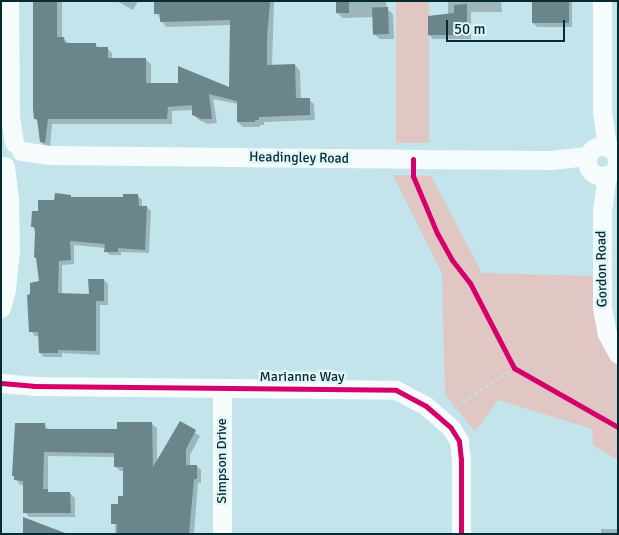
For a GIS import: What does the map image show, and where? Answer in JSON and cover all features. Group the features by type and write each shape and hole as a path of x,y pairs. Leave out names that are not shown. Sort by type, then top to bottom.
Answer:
{"street":[{"path":"1,308 9,269 10,1"},
{"name":"Gordon Road","path":"602,1 602,111 605,161 602,212 602,307 607,334 618,354"},
{"name":"Headingley Road","path":"10,155 605,161"},
{"name":"Marianne Way","path":"1,383 33,386 396,390 412,397 440,418 451,428 458,441 461,459 462,534"},
{"name":"Marianne Way","path":"1,392 33,386"},
{"name":"Simpson Drive","path":"222,388 222,534"}],"path":[{"path":"510,360 514,368 523,373"},
{"path":"451,411 514,368"}],"shaded area":[{"path":"396,1 429,1 429,143 396,143"},
{"path":"393,175 431,176 482,273 595,276 618,362 618,460 593,445 592,429 498,400 475,432 445,394 442,273"}],"building":[{"path":"33,1 57,1 57,37 64,37 65,43 96,43 96,47 108,47 108,58 146,58 146,83 178,83 178,66 229,87 230,20 160,22 160,14 154,14 154,1 270,2 267,65 295,64 296,98 310,98 310,115 259,117 259,120 255,120 255,122 237,122 237,101 209,94 212,119 202,119 192,115 192,105 168,107 167,119 48,119 45,143 40,142 37,119 34,119 33,109"},
{"path":"336,1 349,1 349,13 336,13"},
{"path":"532,1 569,1 569,23 532,23"},
{"path":"467,4 467,35 428,35 428,16 454,13 454,5"},
{"path":"388,7 389,34 373,35 372,8"},
{"path":"55,193 71,195 71,197 123,197 123,194 138,194 139,206 147,206 145,250 118,248 118,252 104,252 105,244 70,241 71,260 59,261 58,293 89,294 88,279 104,279 104,301 96,301 96,351 58,350 58,353 39,353 38,332 29,332 27,295 30,294 30,283 39,281 36,258 34,257 35,232 34,227 31,227 32,211 38,211 38,200 54,200"},
{"path":"180,421 196,430 186,449 186,465 197,465 197,479 194,479 189,534 117,534 117,524 111,524 111,504 118,504 118,496 123,496 123,467 114,467 114,453 44,452 43,489 48,489 48,492 70,492 71,513 23,513 23,481 14,480 14,476 12,476 15,423 45,423 45,429 117,429 117,422 152,422 153,467"},
{"path":"23,517 65,533 23,534"}],"cycle path":[{"path":"413,159 413,176 437,233 452,260 470,283 514,368 618,427"},
{"path":"1,383 33,386 396,390 426,406 451,428 459,441 461,459 461,534"}]}
